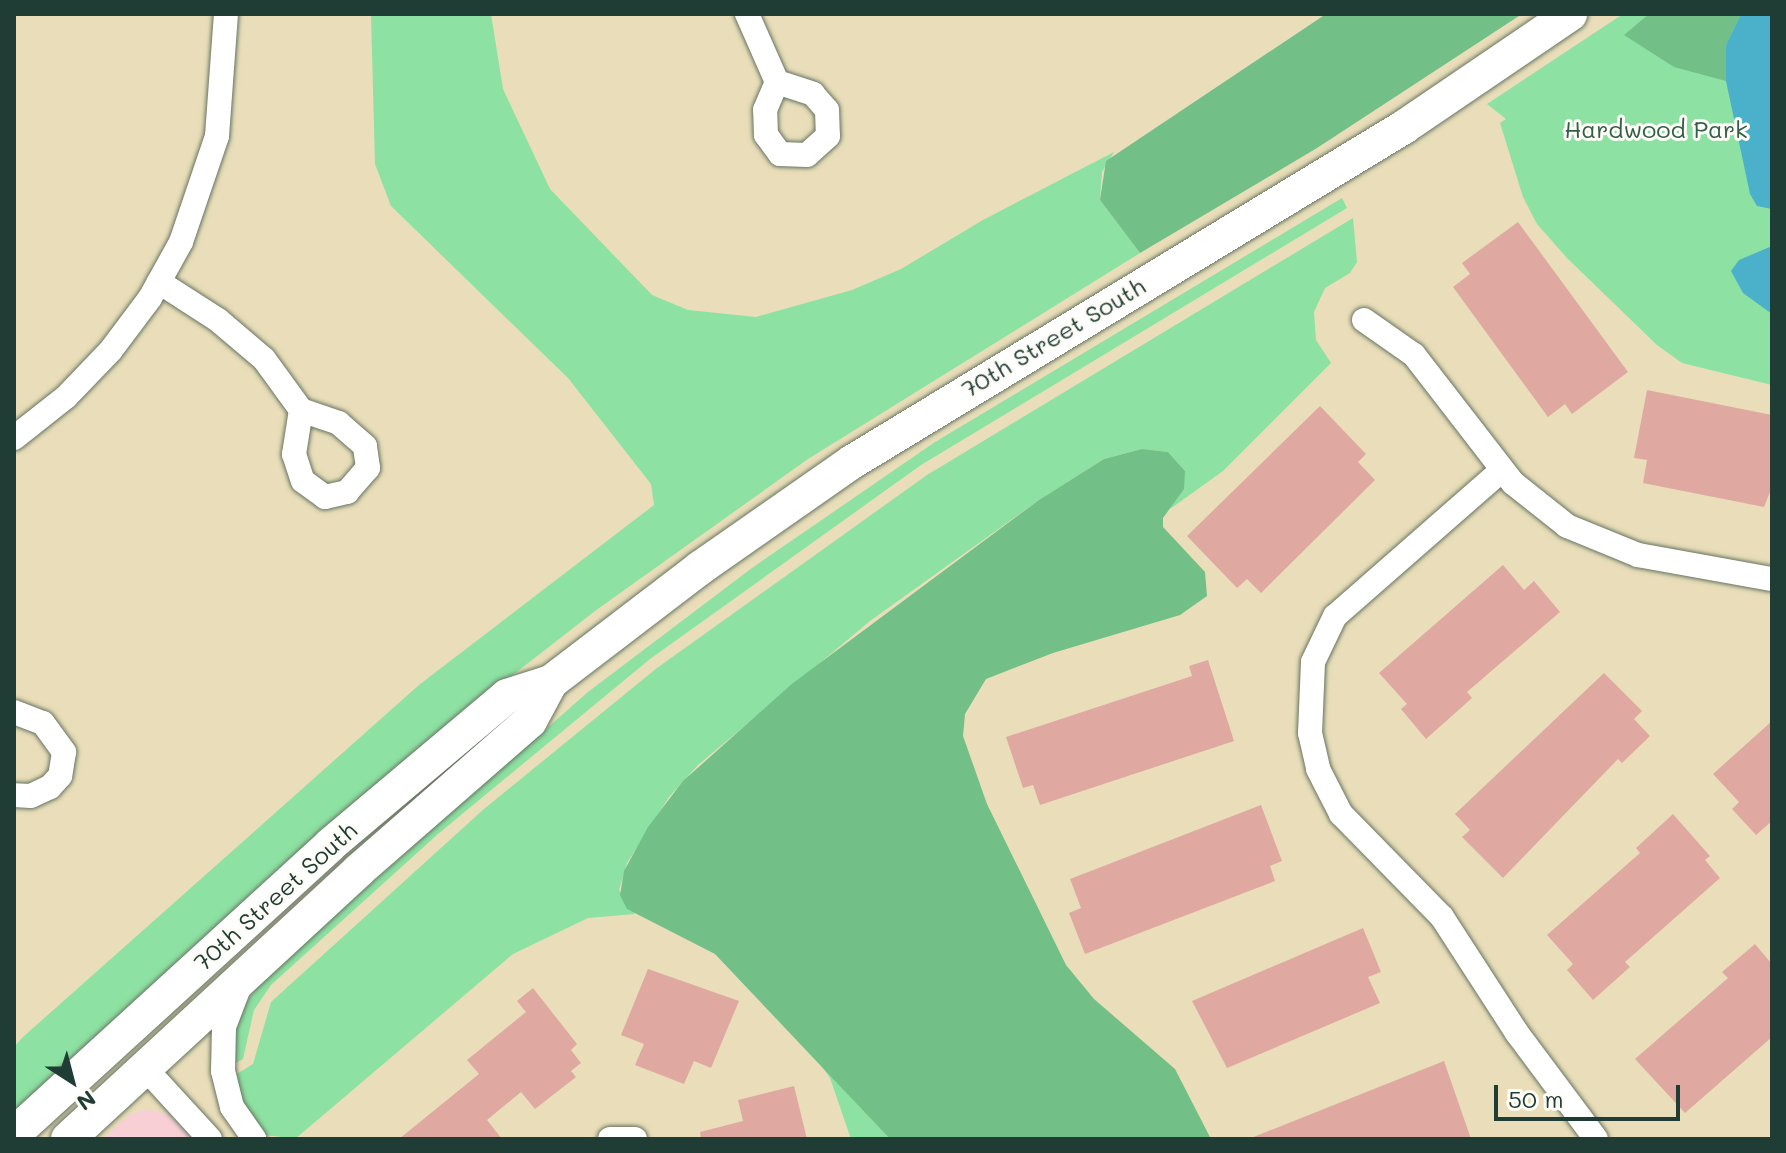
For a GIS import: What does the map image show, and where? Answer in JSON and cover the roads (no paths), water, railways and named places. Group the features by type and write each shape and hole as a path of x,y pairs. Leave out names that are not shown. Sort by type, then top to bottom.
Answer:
{"main road":[{"name":"70th Street South","path":"14,1134 176,986 507,696 551,682 700,568 852,462 1053,335 1364,152 1570,14"},
{"name":"70th Street South","path":"68,1139 245,975 530,721 551,682"},
{"path":"145,1068 143,1045 176,986"}],"street":[{"path":"14,438 42,417 101,362 159,282 181,242 211,159 224,83 226,14"},
{"path":"747,14 777,82"},
{"path":"159,282 248,344 301,410"},
{"path":"1364,320 1421,363 1502,470 1540,508 1607,545 1660,560 1772,579"},
{"path":"1502,470 1339,611 1313,662 1310,733 1318,769 1341,814 1442,917 1517,1033 1596,1139"},
{"path":"14,712 43,723 64,752 60,776 50,787 31,796 14,795"},
{"path":"245,975 227,1017 222,1063 232,1107 254,1139"},
{"path":"145,1068 210,1139"},
{"path":"610,1139 635,1139"}],"water":[{"path":"1741,14 1772,14 1772,209 1757,206 1750,194 1726,81 1726,45"},
{"path":"1772,246 1772,314 1743,293 1731,271 1739,260"}],"park label":[{"name":"Hardwood Park","path":"1656,129"}]}
